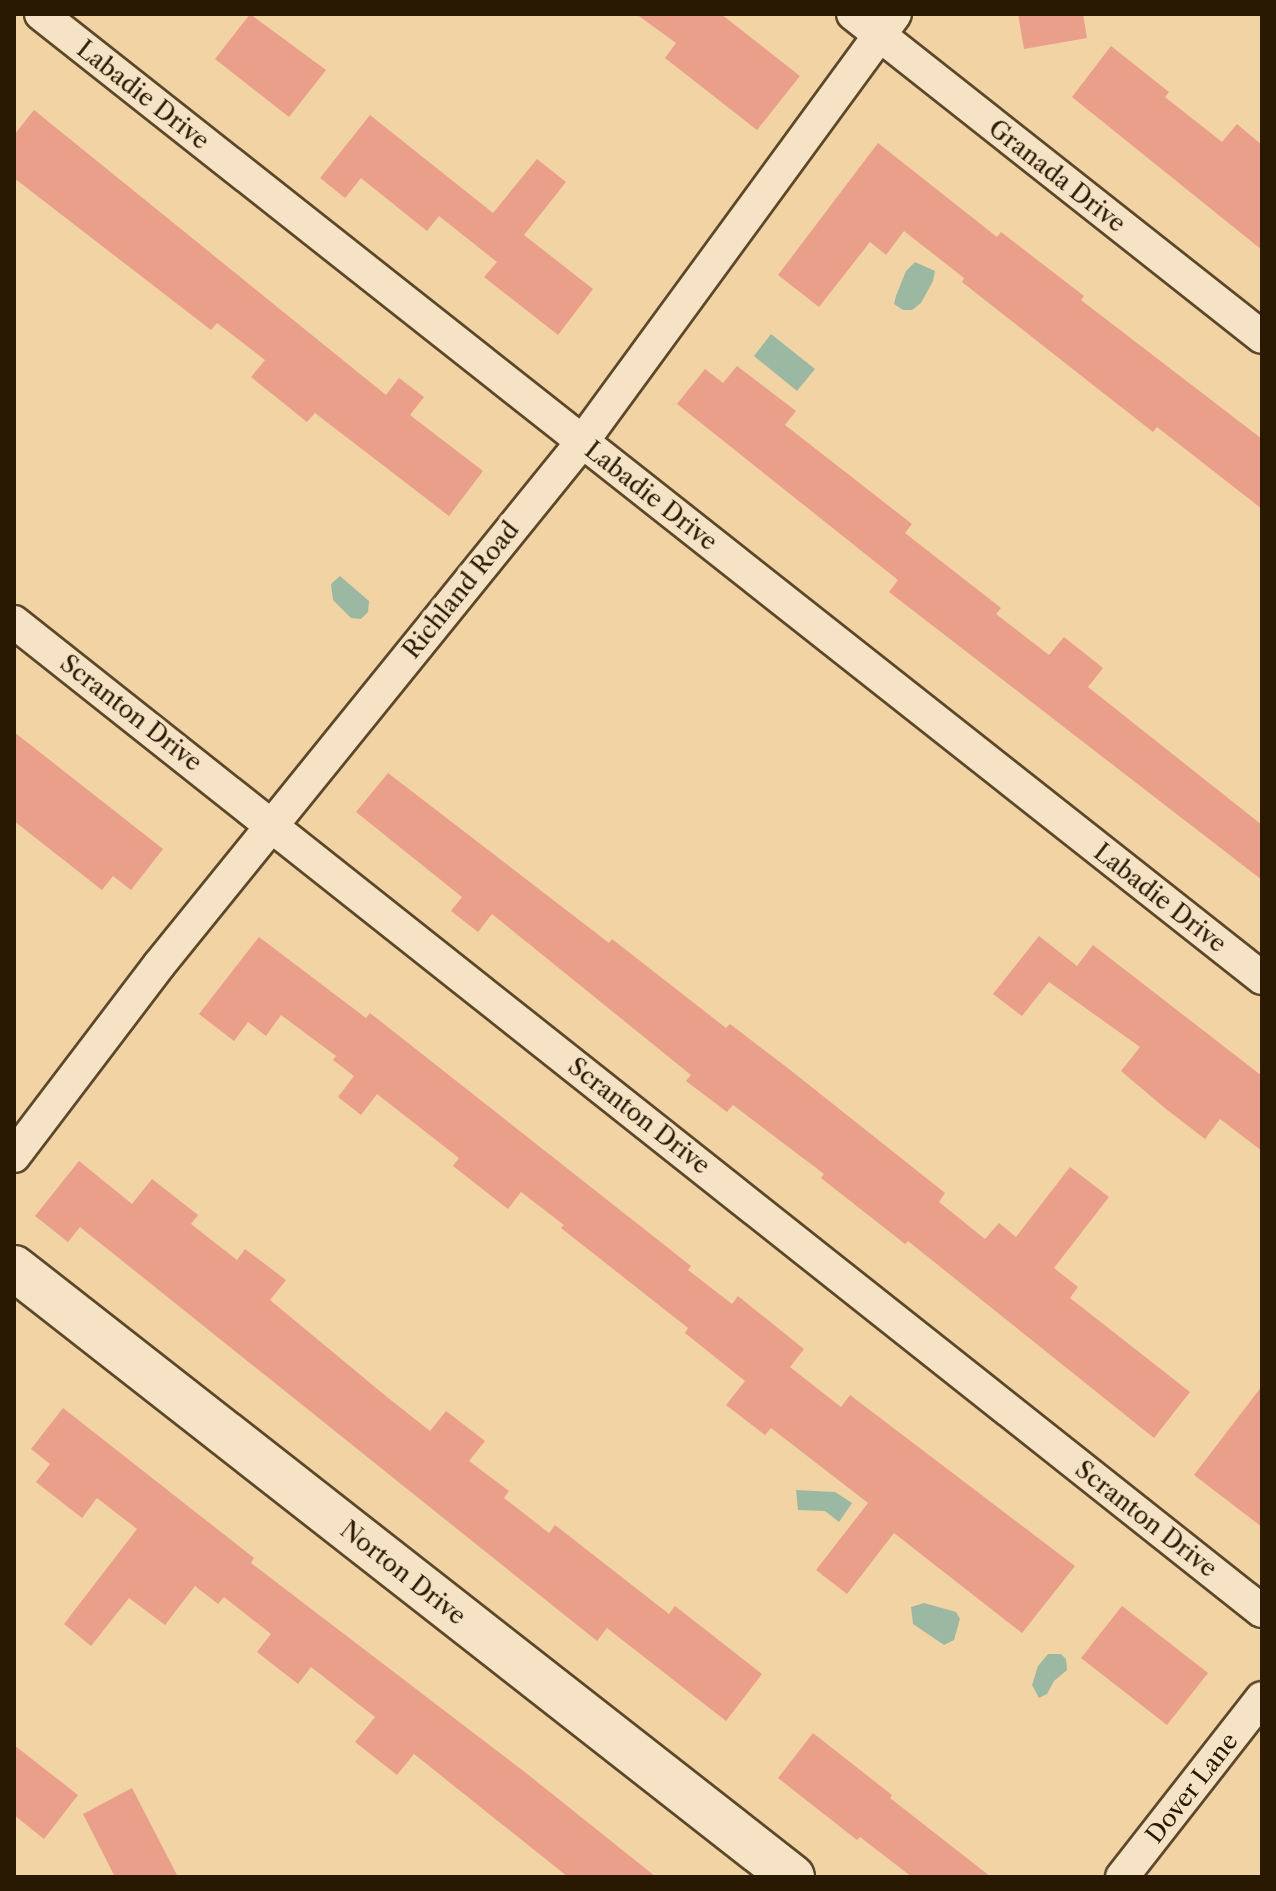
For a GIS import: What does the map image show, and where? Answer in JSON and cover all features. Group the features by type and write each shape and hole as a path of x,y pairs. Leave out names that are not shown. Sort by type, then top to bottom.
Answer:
{"street":[{"name":"Labadie Drive","path":"41,14 1262,978"},
{"name":"Granada Drive","path":"853,14 887,25 1262,337"},
{"name":"Richland Road","path":"14,1156 159,965 582,442 887,25"},
{"name":"Scranton Drive","path":"14,622 1262,1611"},
{"name":"Norton Drive","path":"14,1268 792,1877"},
{"name":"Dover Lane","path":"1122,1877 1262,1698"}],"shaded area":[{"path":"915,262 935,271 933,281 921,303 912,310 903,310 894,304 896,296 906,271"},
{"path":"771,334 815,369 797,391 754,356"},
{"path":"340,576 369,601 368,612 361,619 351,618 333,600 331,584"},
{"path":"796,1490 835,1492 852,1503 839,1522 825,1511 798,1510"},
{"path":"924,1603 956,1612 960,1619 954,1640 944,1645 913,1624 911,1607"},
{"path":"1048,1654 1061,1654 1066,1659 1067,1670 1054,1681 1047,1694 1039,1698 1032,1685 1038,1666"}],"building":[{"path":"250,14 326,70 289,117 215,59"},
{"path":"636,14 721,14 800,76 757,130 665,58 676,43"},
{"path":"1018,14 1083,14 1087,38 1024,49"},
{"path":"1111,46 1169,92 1165,97 1222,142 1237,124 1262,145 1262,250 1072,97"},
{"path":"34,110 386,395 399,378 424,397 410,415 483,471 449,516 315,413 307,422 251,377 265,360 217,323 211,330 14,178 14,135"},
{"path":"370,115 493,213 537,159 566,182 524,235 593,289 558,335 484,277 497,262 439,216 427,231 361,178 345,198 320,178"},
{"path":"878,143 997,237 1001,232 1084,296 1081,300 1262,439 1262,509 1157,427 1153,432 962,282 964,278 904,231 886,255 870,242 819,307 778,275"},
{"path":"737,366 796,411 785,425 912,524 905,533 1001,608 996,614 1049,655 1064,637 1103,668 1088,687 1262,825 1262,880 889,592 898,580 677,404 705,369 723,383"},
{"path":"14,732 163,849 131,890 113,876 102,890 14,821"},
{"path":"388,773 609,943 612,939 726,1028 730,1024 789,1069 945,1193 939,1202 985,1239 999,1223 1016,1237 1070,1167 1109,1197 1054,1268 1078,1287 1070,1298 1190,1392 1154,1438 908,1241 905,1244 821,1178 824,1174 733,1105 727,1112 686,1081 691,1075 492,914 478,932 451,911 462,897 356,812"},
{"path":"1039,936 1077,966 1093,945 1262,1076 1262,1151 1220,1119 1205,1139 1166,1109 1121,1071 1140,1047 1049,982 1022,1016 993,994"},
{"path":"259,937 366,1018 370,1013 691,1266 688,1270 732,1304 738,1296 804,1349 790,1367 841,1407 850,1395 1075,1566 1022,1633 894,1533 847,1594 816,1570 868,1503 771,1428 765,1435 726,1405 745,1381 685,1333 688,1328 561,1228 564,1225 521,1192 508,1209 453,1166 459,1158 377,1094 361,1115 338,1097 354,1076 333,1060 336,1056 281,1015 266,1036 248,1022 234,1041 199,1014"},
{"path":"79,1161 132,1204 152,1179 198,1215 191,1224 237,1260 245,1249 286,1280 270,1300 430,1431 446,1411 485,1441 469,1461 509,1491 504,1498 549,1533 555,1525 669,1614 675,1606 762,1674 726,1721 607,1628 597,1641 80,1227 68,1242 35,1216"},
{"path":"1262,1386 1262,1527 1194,1475"},
{"path":"63,1408 254,1558 251,1563 526,1773 656,1877 568,1877 414,1754 397,1775 355,1742 375,1717 311,1667 298,1684 257,1652 271,1634 224,1597 218,1604 195,1586 165,1625 129,1598 91,1646 64,1624 137,1529 97,1498 82,1518 36,1482 50,1464 31,1449"},
{"path":"1122,1606 1208,1673 1167,1725 1081,1658"},
{"path":"813,1733 991,1877 912,1877 860,1837 857,1840 778,1778"},
{"path":"14,1745 78,1795 44,1839 14,1815"},
{"path":"132,1788 178,1877 115,1877 83,1814"}]}
